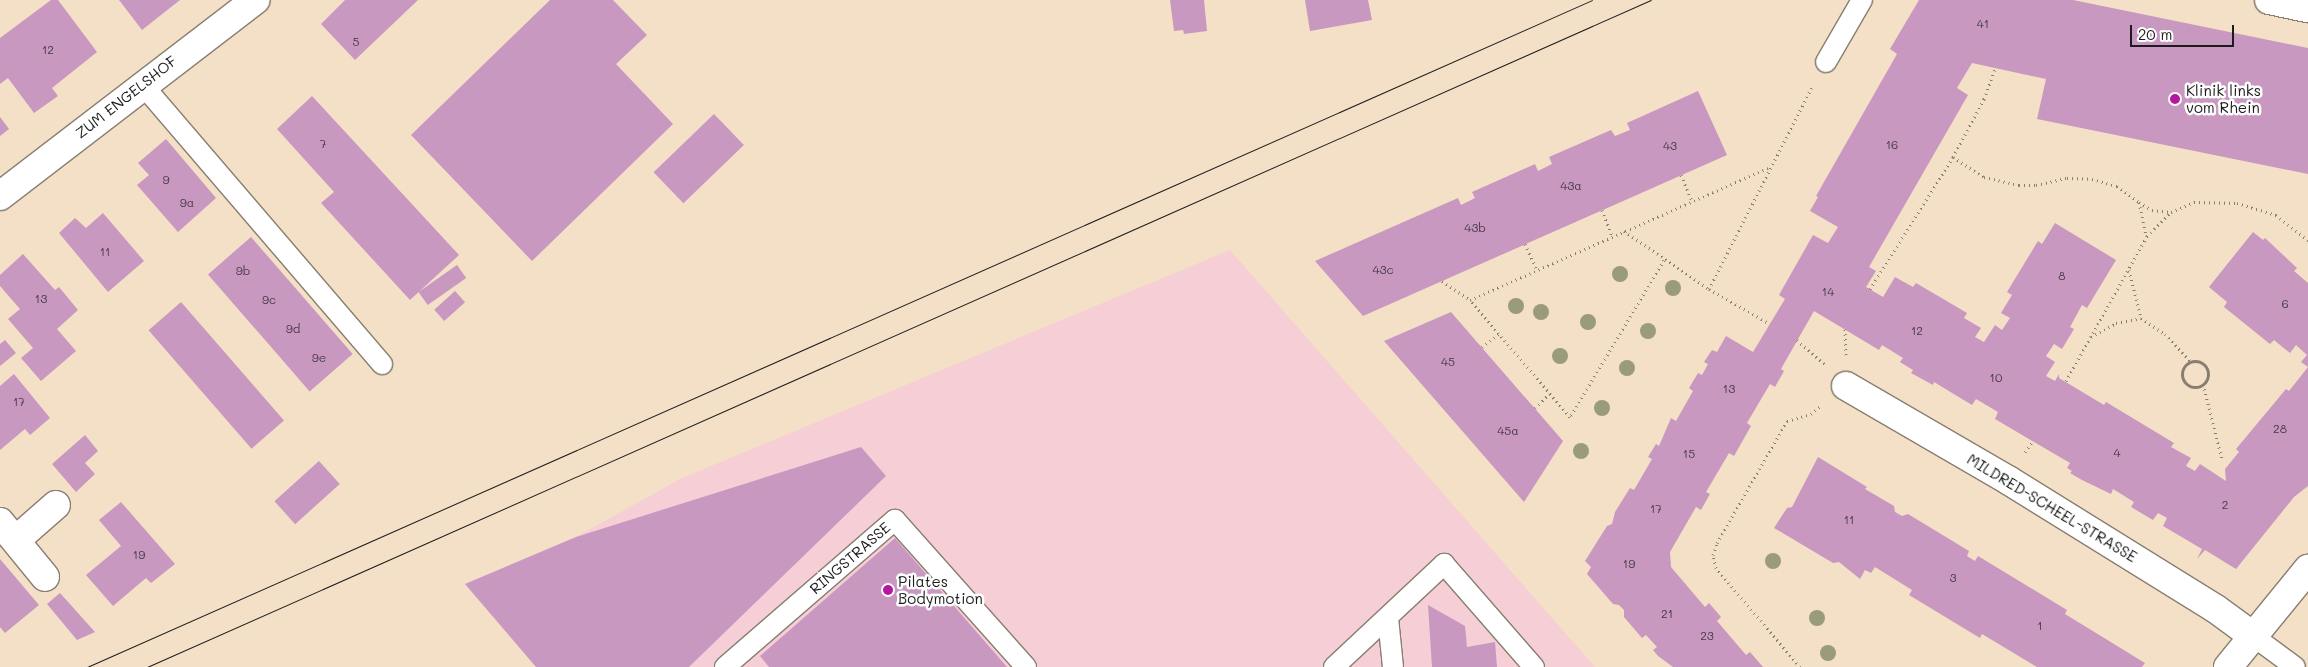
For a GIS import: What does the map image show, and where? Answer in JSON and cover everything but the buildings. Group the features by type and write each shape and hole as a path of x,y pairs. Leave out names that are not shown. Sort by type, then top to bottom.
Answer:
{"street":[{"name":"ZUM ENGELSHOF","path":"0,196 142,84 255,0"},
{"path":"2269,0 2308,8"},
{"name":"MILDRED-SCHEEL-STRASSE","path":"1846,386 2008,480 2216,609 2253,636"},
{"path":"45,577 8,531 56,505"},
{"path":"2228,667 2308,569"}],"lane":[{"path":"1826,62 1862,0"},
{"path":"142,84 382,364"},
{"name":"RINGSTRASSE","path":"725,667 895,520 1026,667"},
{"path":"1334,667 1444,564 1534,667"},
{"path":"1388,618 1393,667"},
{"path":"2253,636 2295,667"}],"path":[{"path":"1709,289 1768,168 1826,62"},
{"path":"1870,289 1953,157 1984,99 1995,68"},
{"path":"1953,157 1984,177 2019,185 2036,186 2067,178 2092,179 2117,186 2152,210 2171,212"},
{"path":"1470,300 1768,168"},
{"path":"1681,175 1692,201"},
{"path":"2139,202 2146,236"},
{"path":"2066,381 2146,236 2171,212 2194,202 2237,203 2276,215 2308,240"},
{"path":"1602,210 1612,236"},
{"path":"1623,231 1709,289 1770,324"},
{"path":"1525,244 1537,270"},
{"path":"1442,281 1470,300 1570,417 1664,260"},
{"path":"2128,268 2141,318 2165,334 2191,362"},
{"path":"2090,337 2116,323 2141,318"},
{"path":"1482,347 1499,334"},
{"path":"2203,384 2190,386 2184,380 2185,368 2191,362 2199,362 2205,366 2208,374 2203,384 2222,459"},
{"path":"1800,667 1716,568 1714,555 1717,544 1787,421 1811,414 1846,386"},
{"path":"1535,408 1550,394"}],"shaded area":[{"path":"1230,250 1595,667 536,667 465,584 576,537 682,478"}],"tram line":[{"path":"87,667 1592,0"},
{"path":"147,667 1651,0"}],"place":[{"name":"Klinik links vom Rhein","path":"2175,99"},
{"name":"Pilates Bodymotion","path":"888,590"}]}
